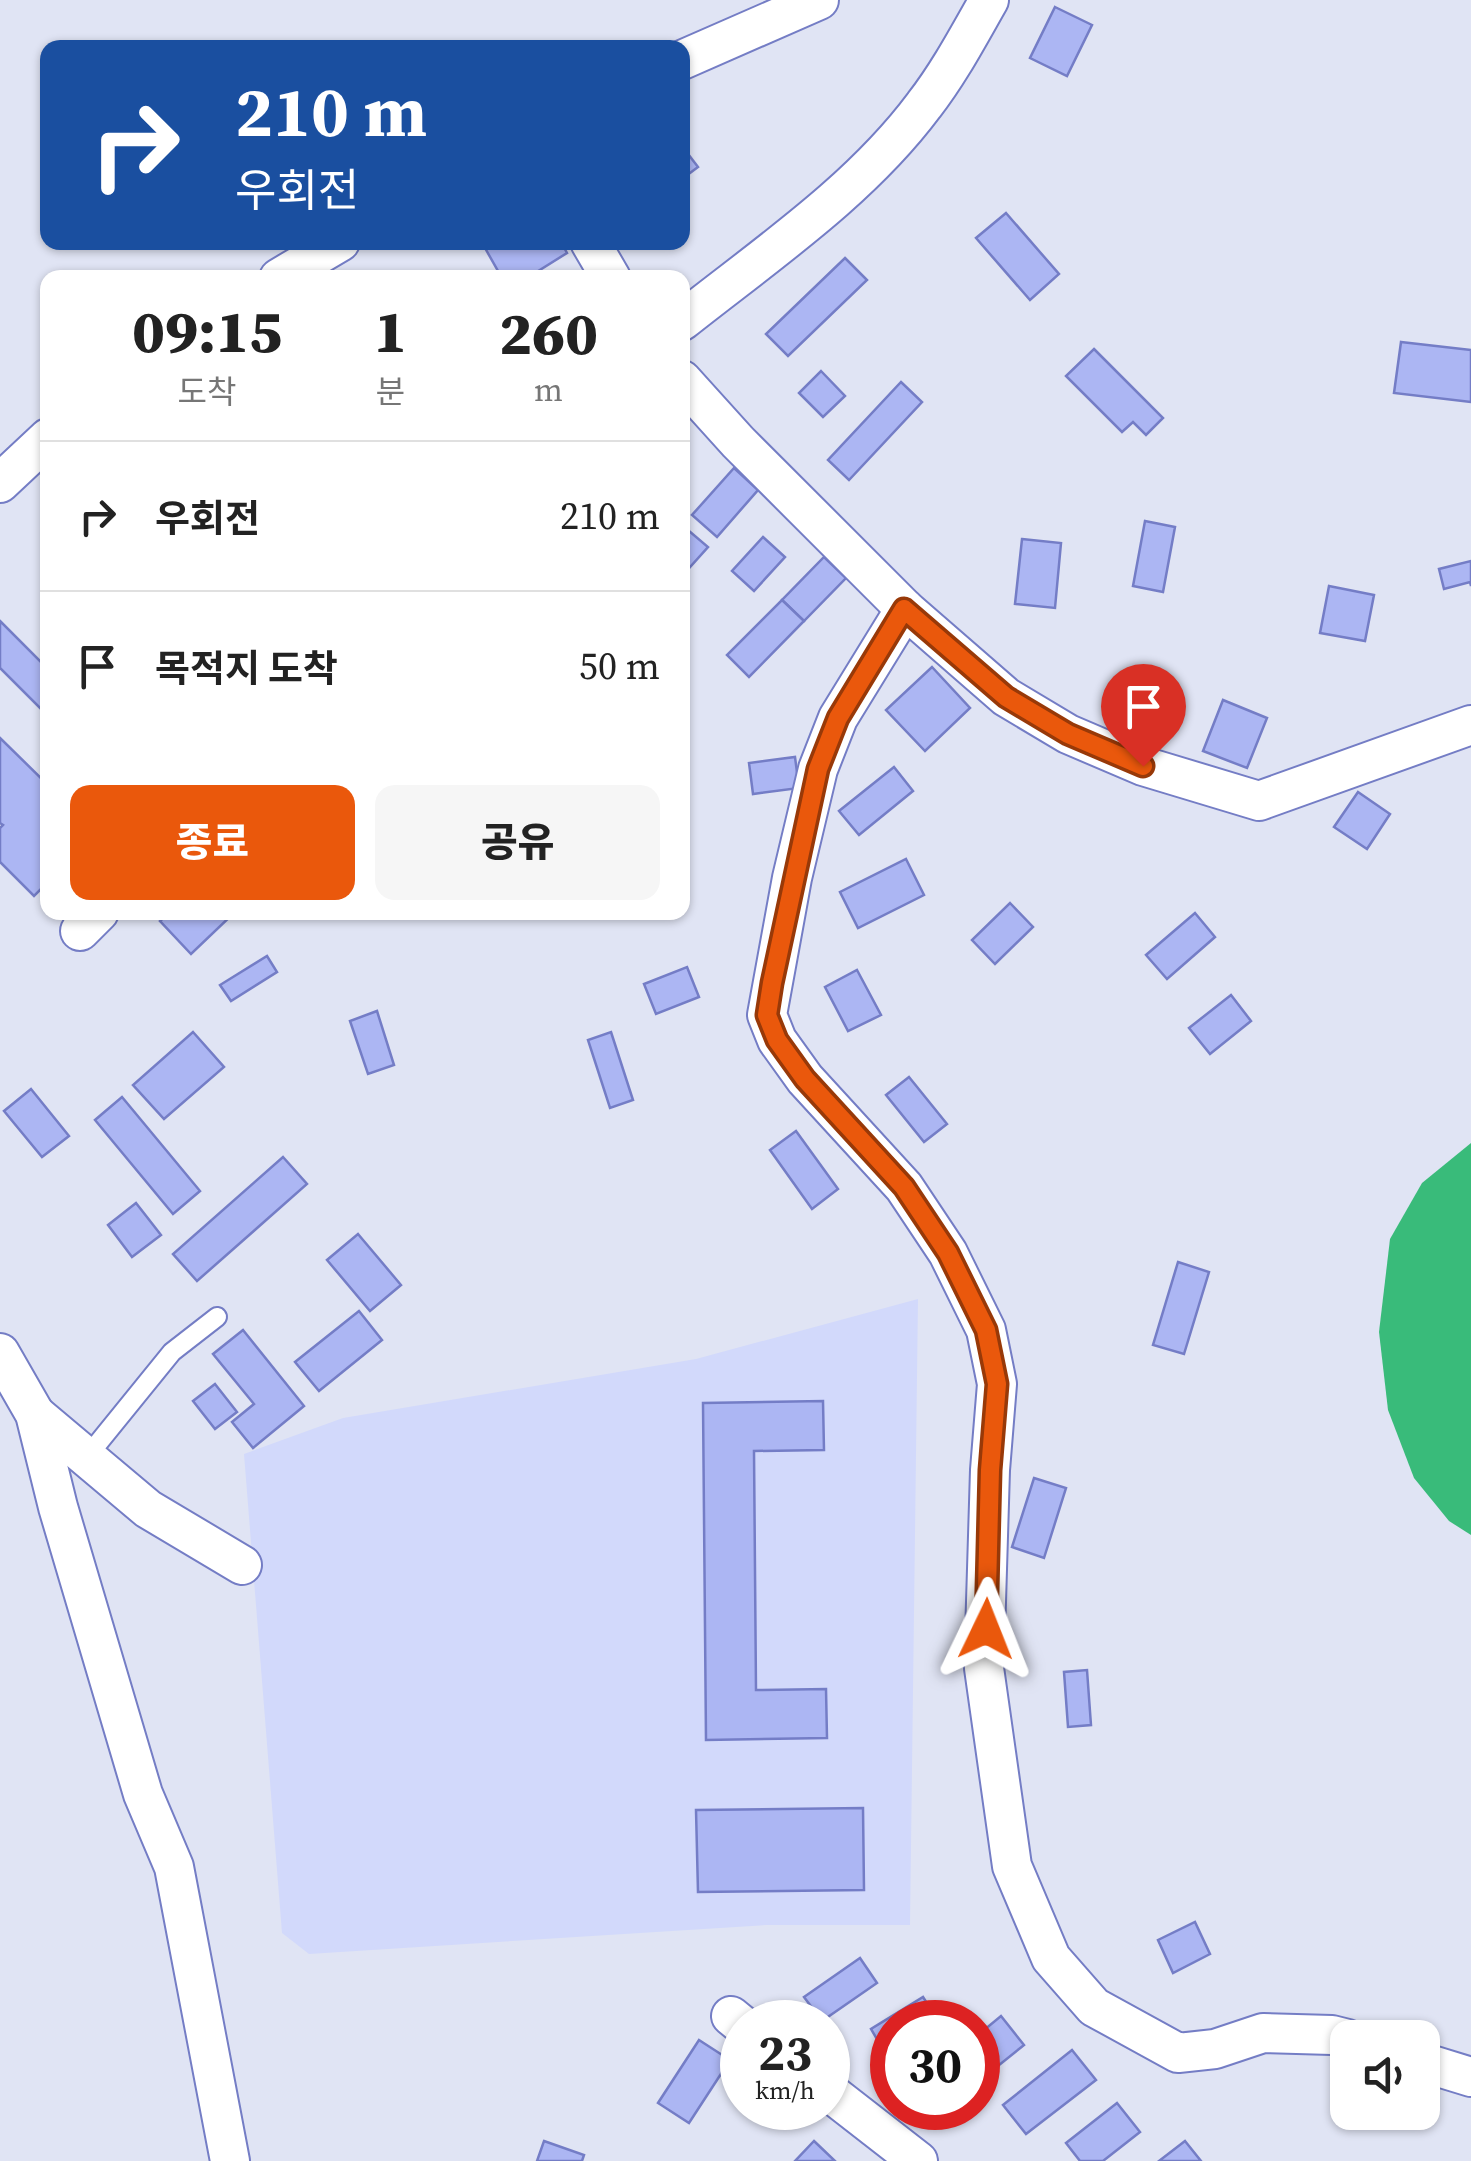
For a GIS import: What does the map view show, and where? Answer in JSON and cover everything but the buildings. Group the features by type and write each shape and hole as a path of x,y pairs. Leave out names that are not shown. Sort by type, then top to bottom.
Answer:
{"street":[{"path":"690,56 819,0"},
{"path":"690,315 818,212 883,153 926,104 989,0"},
{"path":"293,270 326,250"},
{"path":"696,420 1006,697 1068,734 1143,766 1258,801 1471,725"},
{"path":"0,483 40,446"},
{"path":"904,609 838,718 818,769 792,878 767,1015 777,1040 805,1079 904,1187 948,1253 986,1330 997,1384 990,1470 984,1668 1012,1866 1051,1958 1094,2007 1178,2053 1214,2050 1263,2033 1330,2034"},
{"path":"0,1353 35,1414 58,1507 143,1794 174,1867 230,2161"},
{"path":"35,1414 148,1509 242,1565"},
{"path":"1440,2068 1471,2077"},
{"path":"850,2108 918,2161"}],"lane":[{"path":"86,1458 172,1352 216,1317"}],"shaded area":[{"path":"918,1299 910,1925 766,1925 309,1954 282,1933 244,1454 343,1418 696,1359"}],"green space":[{"path":"1471,1143 1471,1535 1449,1521 1414,1478 1388,1410 1379,1332 1390,1239 1422,1183"}],"route":[{"path":"986,1629 990,1470 997,1384 986,1330 948,1253 904,1187 805,1079 777,1040 767,1015 772,983 818,769 838,718 904,609 1006,697 1068,734 1143,766"}]}
